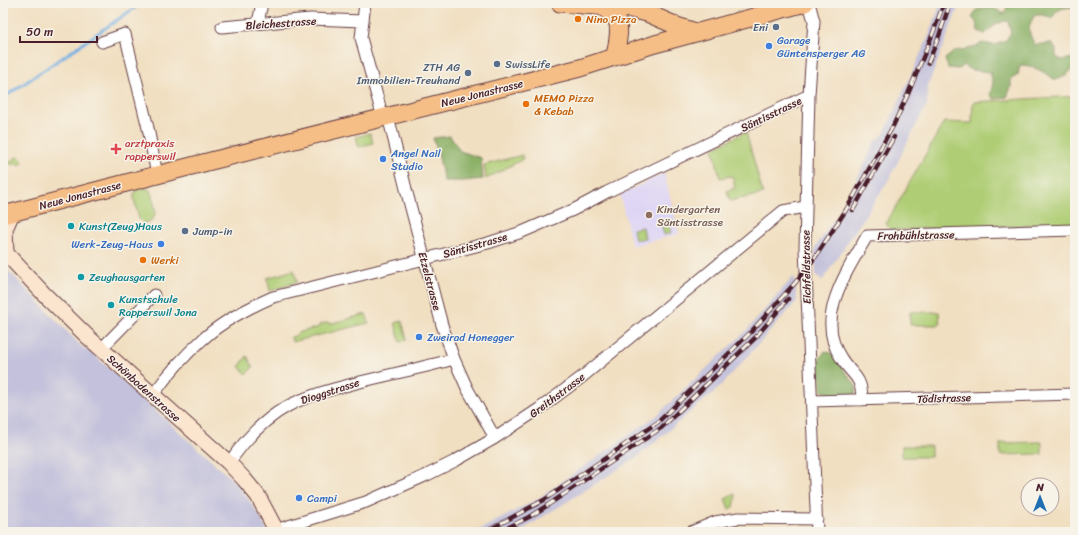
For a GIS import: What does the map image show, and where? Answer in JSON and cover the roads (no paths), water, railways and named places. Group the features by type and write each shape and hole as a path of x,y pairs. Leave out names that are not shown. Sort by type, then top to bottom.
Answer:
{"main road":[{"path":"560,3 631,9 648,13 677,26 696,32"},
{"name":"Neue Jonastrasse","path":"8,214 580,68 696,32 805,3"},
{"path":"602,6 616,20 618,25 615,57"}],"street":[{"path":"258,23 262,3"},
{"path":"365,3 361,38 386,117"},
{"name":"Eichfeldstrasse","path":"809,3 814,21 809,95 806,207 806,297 817,532"},
{"name":"Bleichestrasse","path":"222,27 310,19 363,21"},
{"path":"102,42 125,34 148,128 157,175"},
{"name":"Säntisstrasse","path":"153,395 202,340 222,324 251,306 273,297 488,243 522,232 573,210 607,192 809,95"},
{"name":"Etzelstrasse","path":"386,117 442,325 466,388 495,438"},
{"name":"Greithstrasse","path":"277,532 282,528 366,502 434,471 495,438 539,409 582,377 783,211 806,207"},
{"path":"4,251 5,229 8,214"},
{"name":"Frohbühlstrasse","path":"862,400 860,382 837,352 831,335 831,319 836,295 867,236 1075,230"},
{"name":"Schönbodenstrasse","path":"4,251 44,294 101,349 229,463 258,496 277,532"},
{"path":"101,349 154,295"},
{"name":"Dioggstrasse","path":"229,463 253,433 264,423 300,400 358,382 454,359"},
{"name":"Tödistrasse","path":"812,401 1075,394"},
{"path":"691,532 716,527 738,518 817,519"}],"waterway":[{"path":"3,98 142,3"}],"railway":[{"path":"485,532 544,500 658,422 750,333 795,283 816,256 846,210 893,126 908,94 944,3"},
{"path":"928,63 950,3"},
{"path":"853,210 894,137"},
{"path":"499,532 529,517 548,505 661,428 755,338 788,299"}],"place":[{"name":"Nino Pizza","path":"578,19"},
{"name":"Eni","path":"776,27"},
{"name":"Garage Güntensperger AG","path":"769,46"},
{"name":"SwissLife","path":"497,64"},
{"name":"ZTH AG Immobilien-Treuhand","path":"468,73"},
{"name":"MEMO Pizza & Kebab","path":"526,104"},
{"name":"arztpraxis rapperswil","path":"116,149"},
{"name":"Angel Nail Studio","path":"383,159"},
{"name":"Kindergarten Säntisstrasse","path":"649,215"},
{"name":"Kunst(Zeug)Haus","path":"71,226"},
{"name":"Jump-in","path":"185,231"},
{"name":"Werk-Zeug-Haus","path":"161,244"},
{"name":"Werki","path":"143,260"},
{"name":"Zeughausgarten","path":"81,277"},
{"name":"Kunstschule Rapperswil Jona","path":"111,305"},
{"name":"Zweirad Honegger","path":"419,337"},
{"name":"Campi","path":"299,498"}]}
